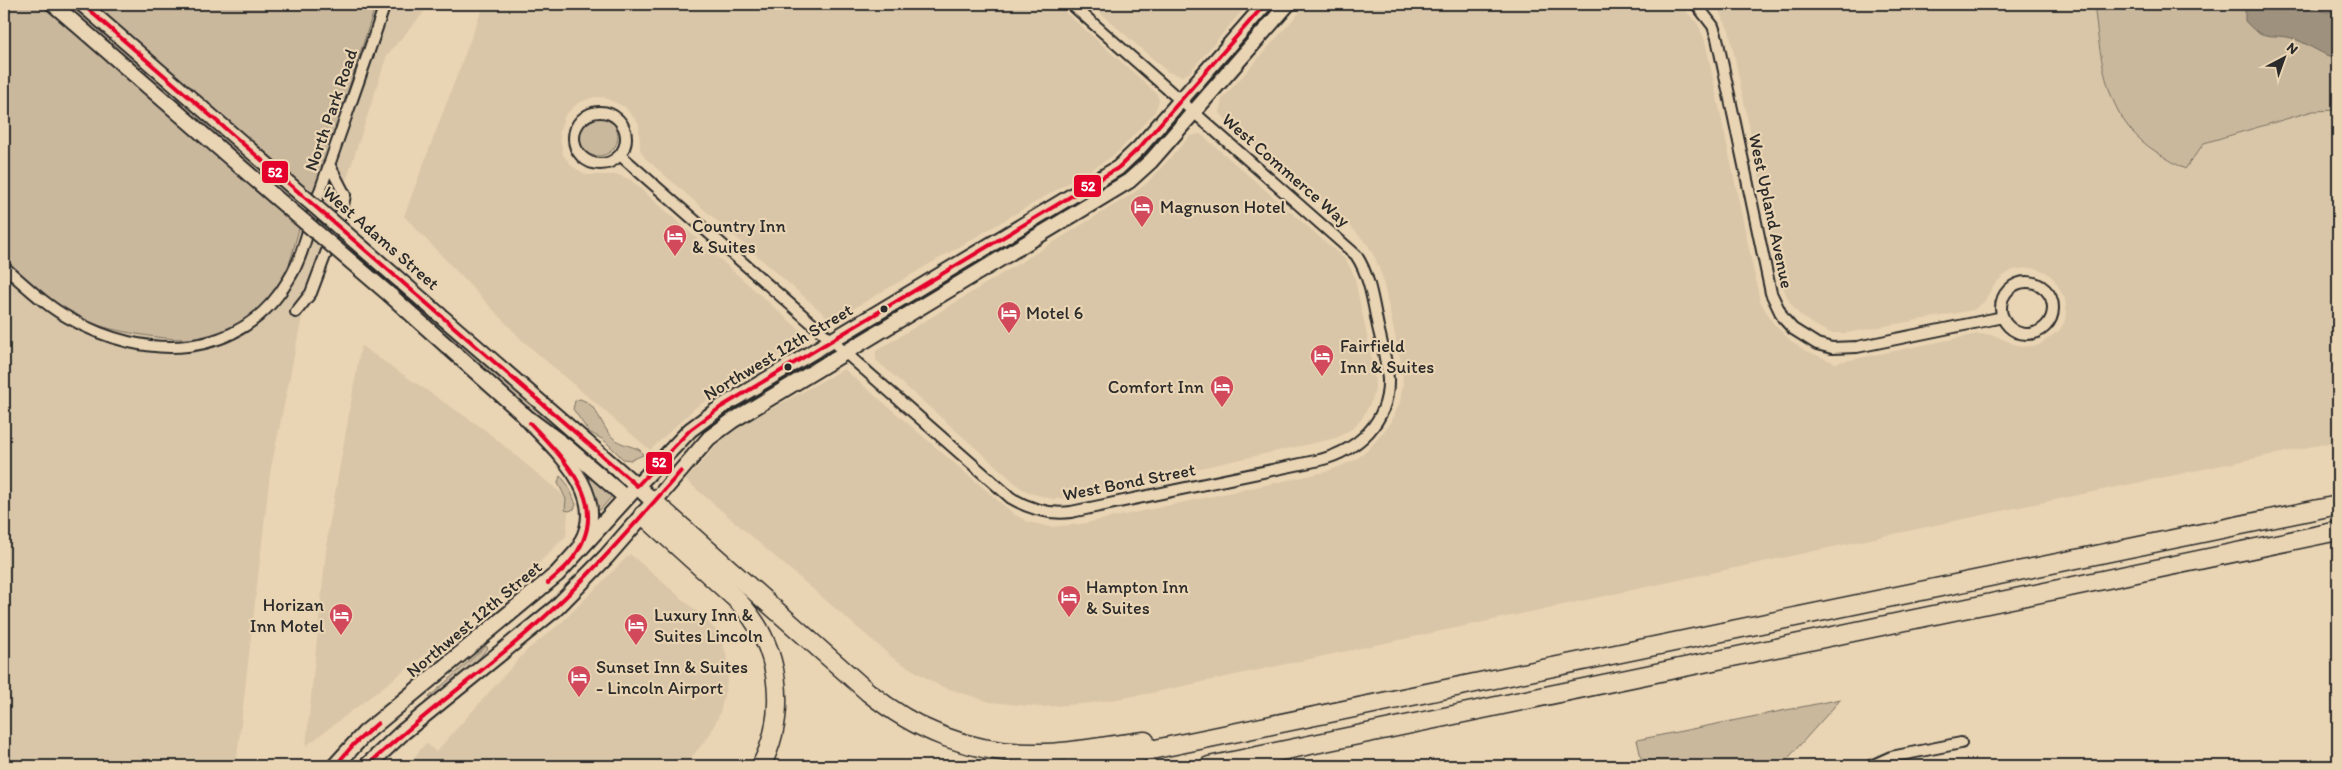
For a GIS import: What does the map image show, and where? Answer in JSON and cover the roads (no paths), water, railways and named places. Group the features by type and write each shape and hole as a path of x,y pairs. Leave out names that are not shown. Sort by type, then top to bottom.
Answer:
{"highway":[{"path":"1073,766 2338,505"},
{"path":"648,508 881,702 911,722 957,742 1008,752 1040,753 1277,724"},
{"path":"648,508 748,610 765,640 775,674 778,713 772,738 761,766"},
{"path":"1209,766 2338,531"},
{"path":"1225,766 1286,750"}],"main road":[{"path":"53,4 390,295 524,415 567,447 626,498 648,508"},
{"name":"West Adams Street","path":"82,4 637,486 648,508"},
{"name":"Northwest 12th Street","path":"335,766 365,733 538,592 573,559 676,443 704,419 1113,172 1139,148 1264,4"},
{"name":"Northwest 12th Street","path":"367,766 403,732 556,608 606,557 695,454 720,429 1129,181 1150,161 1288,4"},
{"path":"524,415 566,462 586,494 590,520 587,532 573,559"}],"street":[{"name":"North Park Road","path":"4,267 56,310 98,332 130,342 152,346 183,347 213,342 253,322 270,306 284,288 300,257 329,164 385,4"},
{"name":"West Commerce Way","path":"1072,4 1356,254 1367,277 1386,364 1388,388 1382,412"},
{"name":"West Upland Avenue","path":"1696,4 1709,20 1717,38 1767,281 1776,308 1793,329 1817,344 1847,348 2003,317"},
{"path":"601,111 616,118 622,124 626,140 620,155 604,164 595,164 586,160 575,147 574,133 579,121 593,112 601,111"},
{"name":"West Bond Street","path":"620,155 1011,498 1032,508 1054,513 1071,512 1336,456 1360,442 1372,429 1382,412"},
{"path":"296,312 311,293 342,211 344,195 329,164"},
{"path":"2032,283 2047,292 2051,300 2052,316 2048,324 2035,333 2018,332 2011,329 2003,317 2003,299 2014,286 2032,283"},
{"path":"1871,766 1891,757 1937,750 1961,743"}],"place":[{"name":"Magnuson Hotel","path":"1142,228"},
{"name":"Country Inn & Suites","path":"675,257"},
{"name":"Motel 6","path":"1009,334"},
{"name":"Fairfield Inn & Suites","path":"1322,377"},
{"name":"Comfort Inn","path":"1222,408"},
{"name":"Hampton Inn & Suites","path":"1069,618"},
{"name":"Horizan Inn Motel","path":"341,636"},
{"name":"Luxury Inn & Suites Lincoln","path":"636,646"},
{"name":"Sunset Inn & Suites - Lincoln Airport","path":"579,698"}]}
